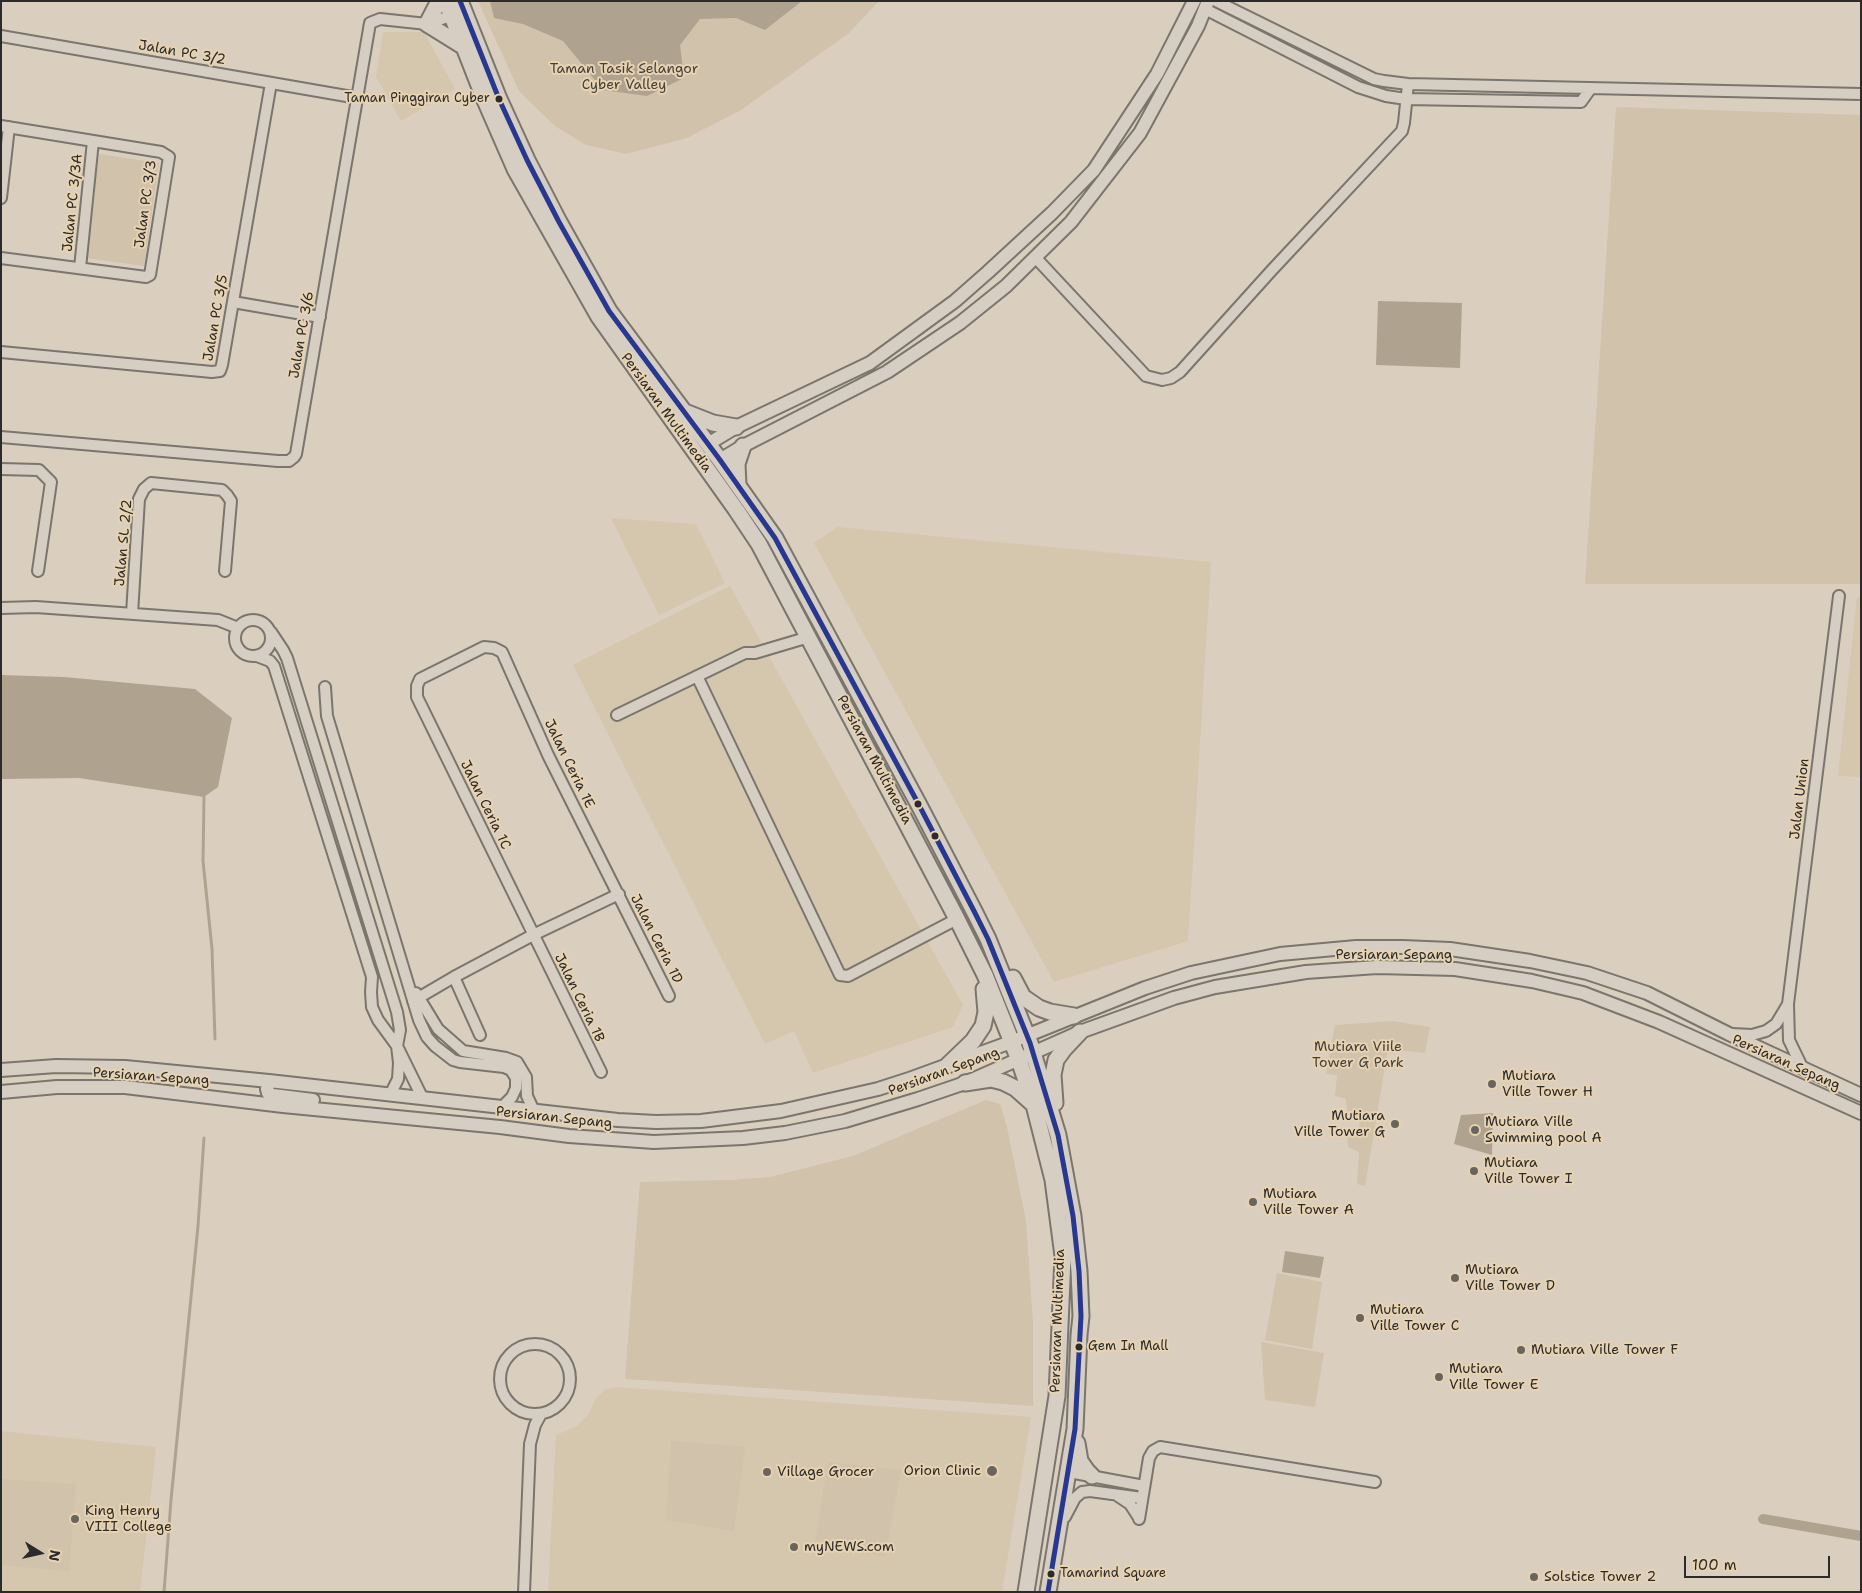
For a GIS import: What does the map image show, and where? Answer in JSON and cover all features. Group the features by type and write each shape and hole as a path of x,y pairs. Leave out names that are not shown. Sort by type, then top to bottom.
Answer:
{"main road":[{"path":"439,1 427,24 464,47"},
{"name":"Persiaran Multimedia","path":"446,1 459,9 527,160 609,311 720,460 775,538 923,812 988,938 1027,1035 1058,1135 1073,1216 1079,1271 1081,1316 1075,1429 1048,1592"},
{"name":"Persiaran Multimedia","path":"459,9 464,47 515,169 585,294 622,351 759,544 957,919 985,975 1019,1060 1034,1105 1053,1180 1062,1256 1061,1330 1056,1396 1026,1592"},
{"path":"684,412 713,423 736,428"},
{"path":"738,485 737,464 743,446"},
{"path":"988,938 1009,970 1023,997 1039,1008 1074,1016"},
{"path":"948,1065 973,1041 983,1026 986,1012 985,975"},
{"path":"1058,1135 1053,1075 1056,1060 1080,1032"},
{"path":"966,1083 991,1079 1003,1082 1015,1088 1034,1105"},
{"path":"1075,1429 1080,1461 1086,1471 1092,1476"},
{"path":"1036,1534 1042,1526 1046,1514 1054,1476 1057,1472 1069,1472"}],"street":[{"path":"708,444 736,428 870,363 955,301 1052,213 1094,170 1157,74 1194,1"},
{"path":"1216,1 1374,79 1408,84 1861,94"},
{"path":"1237,1 1244,15"},
{"path":"720,460 743,446 887,372 960,323 1006,286 1071,222 1140,132 1198,26 1207,5 1358,88 1373,93 1406,99 1581,102 1591,88"},
{"name":"Jalan PC 3/6","path":"1,437 288,461 296,454 370,23 380,19 427,24 459,9"},
{"name":"Jalan PC 3/2","path":"1,36 358,98"},
{"name":"Jalan PC 3/5","path":"1,352 212,372 220,371 271,83"},
{"path":"1035,257 1146,376 1162,380 1171,378 1180,372 1402,131 1408,84"},
{"path":"1,198 5,126"},
{"name":"Jalan PC 3/3","path":"1,258 146,277 150,275 169,157 161,152 5,126"},
{"name":"Jalan PC 3/3A","path":"80,268 93,141"},
{"path":"233,302 320,317"},
{"path":"1,469 39,470 51,482 38,571"},
{"name":"Jalan SL 2/2","path":"132,614 139,499 144,489 151,483 222,490 227,495 231,501 226,571"},
{"name":"Jalan Union","path":"1803,1069 1789,1040 1788,1004 1839,596"},
{"path":"1,608 36,608 218,620 238,628"},
{"path":"390,1095 398,1079 398,1046 400,1030 397,1012 284,650 265,624 256,619 246,621 238,628 235,638 238,648 246,654 257,656 274,666 372,977 372,1007 378,1020 398,1046 423,1099"},
{"path":"257,656 268,648 271,632"},
{"path":"617,716 744,653 755,653 809,637"},
{"name":"Jalan Ceria 1C","path":"494,648 484,647 420,680 417,686 417,697 533,935"},
{"name":"Jalan Ceria 1E","path":"494,648 502,652 548,755 619,894"},
{"path":"697,676 840,975 848,976 957,919"},
{"path":"324,687 327,716 408,983 416,999 438,1029 463,1051 506,1058 517,1062 526,1077 526,1096 534,1111"},
{"path":"416,999 454,976 533,935 619,894"},
{"name":"Jalan Ceria 1D","path":"619,894 670,996"},
{"name":"Jalan Ceria 1B","path":"533,935 601,1072"},
{"name":"Persiaran Sepang","path":"1,1070 56,1066 125,1067 618,1120 656,1122 701,1121 781,1111 839,1099 912,1078 1011,1042 1153,985 1191,974 1247,961 1317,950 1403,947 1450,949 1490,954 1587,973 1646,993 1803,1069 1861,1094"},
{"name":"Persiaran Sepang","path":"1,1092 56,1087 125,1087 283,1106 419,1118 569,1136 654,1142 743,1138 785,1133 845,1121 918,1100 966,1083 1080,1032 1174,998 1215,987 1283,975 1377,966 1455,969 1537,982 1583,993 1659,1022 1861,1113"},
{"path":"454,976 480,1035"},
{"path":"416,999 427,1037 447,1056 460,1062 504,1067 512,1070 516,1078 516,1088 512,1097 502,1107"},
{"name":"Jalan Union","path":"1729,1034 1752,1035 1766,1031 1776,1024 1788,1004"},
{"path":"269,1081 267,1089 268,1093 272,1095 342,1104 419,1118"},
{"path":"521,1411 541,1414 556,1407 563,1400 567,1392 569,1373 566,1364 553,1350 544,1346 526,1345 509,1355 500,1372 500,1382 506,1399 521,1411 527,1422 530,1444 524,1592"},
{"path":"530,1444 535,1425 541,1414"},
{"path":"1110,1493 1119,1496 1130,1504 1139,1519 1148,1458 1153,1450 1160,1447 1375,1482"},
{"path":"1116,1480 1134,1477 1148,1465"},
{"path":"1069,1472 1144,1486"},
{"path":"1059,1533 1067,1510 1075,1498 1082,1492 1110,1493 1142,1498"}],"shaded area":[{"path":"490,1 802,1 765,30 736,18 700,19 680,45 684,78 647,96 603,90 563,41 523,24 494,18"},
{"path":"383,32 424,32 455,89 401,121 376,77"},
{"path":"1378,301 1462,303 1460,368 1376,365"},
{"path":"611,518 696,524 725,583 659,615"},
{"path":"838,527 1211,562 1188,941 1054,982 814,543"},
{"path":"730,586 963,1005 953,1027 813,1073 794,1031 765,1044 573,665"},
{"path":"1857,597 1861,597 1861,777 1838,776"},
{"path":"1,675 64,677 195,689 232,718 218,787 204,797 79,778 1,779"},
{"name":"Mutiara Ville Swimming pool A","path":"1493,1113 1492,1155 1454,1144 1461,1115"},
{"path":"1285,1251 1324,1257 1320,1278 1282,1272"},
{"path":"616,1387 1031,1417 1002,1592 548,1592 556,1435 577,1426 588,1415 596,1398 604,1390"},
{"name":"King Henry VIII College","path":"1,1431 156,1447 140,1592 1,1592"}],"green space":[{"name":"Taman Tasik Selangor Cyber Valley","path":"478,1 879,1 849,33 741,110 687,138 626,154 586,145 555,126 519,91"},
{"path":"1616,107 1861,115 1861,584 1585,584"},
{"path":"99,154 159,163 144,266 85,258"},
{"name":"Mutiara Viile Tower G Park","path":"1392,1021 1430,1027 1425,1053 1388,1049 1365,1186 1357,1184 1359,1152 1348,1147 1347,1134 1357,1136 1362,1111 1347,1111 1346,1099 1335,1096 1337,1075 1326,1074 1335,1025"},
{"path":"986,1100 1000,1104 1007,1127 1026,1221 1033,1324 1033,1406 625,1379 640,1182 770,1177 853,1156"},
{"path":"1277,1273 1322,1282 1312,1349 1265,1340"},
{"path":"1261,1342 1324,1353 1315,1407 1265,1400"},
{"path":"671,1441 745,1447 734,1531 666,1520"},
{"path":"828,1462 901,1470 885,1556 815,1544"},
{"path":"1,1479 76,1484 69,1571 1,1565"}],"waterway":[{"path":"204,797 203,861 212,949 215,1039"},
{"path":"164,1592 171,1500 198,1226 204,1138"},
{"path":"1763,1519 1861,1536"}],"transit line":[{"path":"460,1 499,99 527,160 559,222 609,311 720,460 775,538 974,911 988,939 1030,1043 1058,1135 1073,1216 1079,1271 1081,1316 1075,1429 1048,1592"}],"place":[{"name":"Taman Pinggiran Cyber","path":"499,99"},
{"name":"Mutiara Ville Tower H","path":"1492,1084"},
{"name":"Mutiara Ville Tower G","path":"1395,1124"},
{"name":"Mutiara Ville Swimming pool A","path":"1475,1130"},
{"name":"Mutiara Ville Tower I","path":"1474,1171"},
{"name":"Mutiara Ville Tower A","path":"1253,1202"},
{"name":"Mutiara Ville Tower D","path":"1455,1278"},
{"name":"Mutiara Ville Tower C","path":"1360,1318"},
{"name":"Gem In Mall","path":"1079,1347"},
{"name":"Mutiara Ville Tower F","path":"1521,1350"},
{"name":"Mutiara Ville Tower E","path":"1439,1377"},
{"name":"Orion Clinic","path":"992,1471"},
{"name":"Village Grocer","path":"767,1472"},
{"name":"King Henry VIII College","path":"75,1519"},
{"name":"myNEWS.com","path":"794,1547"},
{"name":"Tamarind Square","path":"1051,1574"},
{"name":"Solstice Tower 2","path":"1534,1577"}]}
